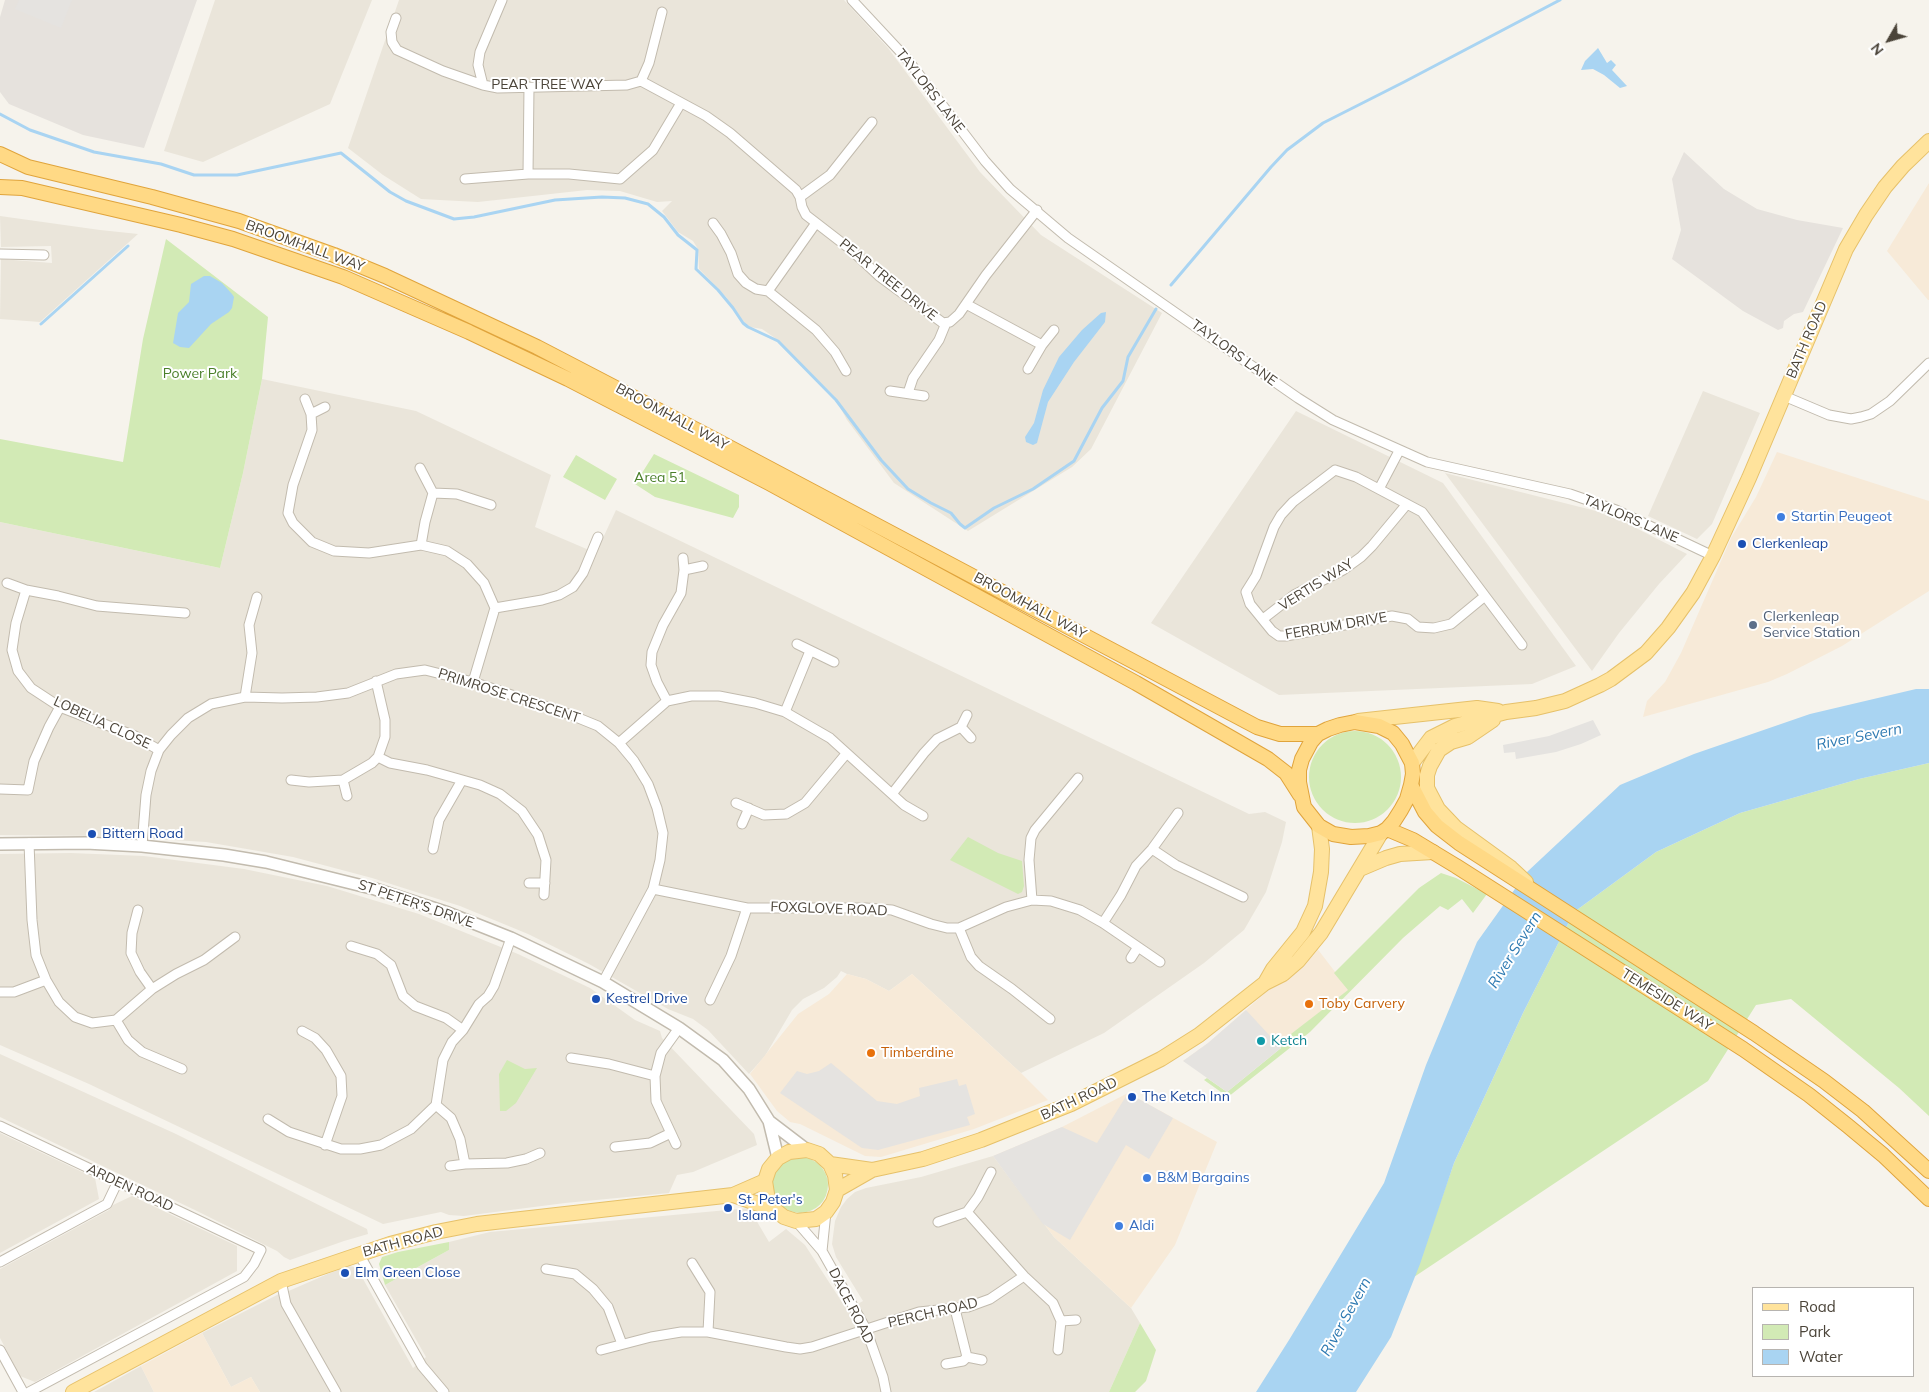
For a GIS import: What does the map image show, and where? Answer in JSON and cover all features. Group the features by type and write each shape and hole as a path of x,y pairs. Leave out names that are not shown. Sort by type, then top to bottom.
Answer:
{"highway":[{"name":"BROOMHALL WAY","path":"0,154 28,167 152,197 239,221 334,255 385,276 537,347 719,441 1257,727 1280,734 1318,734"},
{"name":"BROOMHALL WAY","path":"0,187 22,188 233,239 343,277 487,340 568,379 769,483 1136,683 1268,759 1286,773 1300,795"},
{"path":"1355,722 1379,726 1393,733 1402,744 1412,763 1411,785 1407,799 1394,821 1384,831 1369,836 1351,837 1333,834 1319,826 1304,807 1300,795 1299,770 1305,750 1318,734 1340,724 1355,722"},
{"name":"TEMESIDE WAY","path":"1411,785 1425,812 1437,826 1483,854 1538,894 1824,1080 1863,1111 1929,1171"},
{"name":"TEMESIDE WAY","path":"1384,831 1413,840 1456,866 1743,1049 1809,1095 1848,1126 1883,1155 1929,1199"}],"main road":[{"name":"BATH ROAD","path":"1506,712 1536,708 1565,701 1611,679 1646,652 1668,628 1693,593 1713,556 1749,478 1846,249 1866,215 1886,187 1903,166 1929,141"},
{"path":"1355,722 1477,708 1506,712"},
{"path":"1412,763 1431,738 1456,726 1506,712"},
{"path":"1483,854 1438,809 1427,788 1427,775 1439,750 1451,742 1468,736 1506,712"},
{"name":"BATH ROAD","path":"1265,983 1273,969 1303,932 1316,906 1322,849 1319,826"},
{"name":"BATH ROAD","path":"837,1190 872,1170 923,1159 981,1140 1071,1104 1161,1059 1199,1035 1265,983 1283,974 1298,961 1321,933 1384,831"},
{"path":"1360,869 1400,854 1432,852"},
{"name":"BATH ROAD","path":"807,1150 819,1154 830,1164 872,1170"},
{"path":"774,1210 768,1200 765,1181 769,1169 778,1158 789,1152 807,1150"},
{"path":"796,1221 816,1219 826,1212 833,1202 837,1190 835,1175 830,1164"},
{"name":"BATH ROAD","path":"73,1392 281,1281 359,1254 436,1232 477,1224 733,1195 765,1181"},
{"name":"BATH ROAD","path":"733,1195 774,1210 784,1217 796,1221"}],"street":[{"name":"PEAR TREE WAY","path":"502,0 480,52 478,64 483,85 498,88 627,85 641,81"},
{"name":"TAYLORS LANE","path":"852,0 908,60 985,161 1010,189 1038,210 1068,238 1298,398 1333,420 1427,462 1570,494 1616,510 1713,556"},
{"path":"641,81 650,63 662,12"},
{"path":"396,18 391,32 392,42 397,50 443,71 483,85"},
{"name":"PEAR TREE DRIVE","path":"641,81 706,116 730,133 796,190 806,215 850,249 879,276 940,322 946,323 959,314 986,275 1038,210"},
{"path":"528,174 529,87"},
{"path":"465,178 528,174 569,174 620,179 653,150 681,103"},
{"path":"800,197 830,175 872,122"},
{"path":"713,223 722,234 738,274 756,289 768,291 816,330 835,352 846,371"},
{"path":"768,291 816,223"},
{"path":"0,254 44,255"},
{"path":"966,304 1042,345"},
{"path":"908,393 913,378 939,340 946,323"},
{"path":"1028,369 1042,345 1054,330"},
{"path":"1784,396 1829,415 1851,419 1861,417 1871,414 1890,401 1929,363"},
{"path":"890,391 924,396"},
{"path":"306,399 311,414 312,430 293,485 288,508 288,513 293,523 312,542 334,551 370,553 421,545 447,552 467,564 484,583 495,608 473,682"},
{"path":"311,414 325,406"},
{"path":"1379,489 1399,451"},
{"path":"420,468 433,493 424,522 421,545"},
{"name":"FERRUM DRIVE","path":"1335,470 1356,477 1379,489 1422,512 1485,596 1452,624 1434,628 1418,627 1408,619 1392,616 1286,636 1279,636 1272,631 1250,604 1246,592 1256,576 1274,527 1281,515 1293,502 1335,470"},
{"path":"433,493 457,494 491,504"},
{"name":"VERTIS WAY","path":"1263,619 1294,595 1343,570 1372,546 1407,504"},
{"path":"495,608 542,600 559,595 573,587 583,573 598,537"},
{"path":"667,701 651,665 652,652 660,631 681,593 684,570 683,558"},
{"path":"684,570 703,566"},
{"path":"7,583 26,590 97,606 185,613"},
{"name":"LOBELIA CLOSE","path":"26,590 16,623 12,650 18,672 31,688 60,707 135,736 159,750"},
{"path":"1485,596 1522,645"},
{"path":"245,697 252,653 249,625 257,597"},
{"path":"797,644 834,662"},
{"path":"785,712 810,651"},
{"name":"PRIMROSE CRESCENT","path":"142,846 146,795 151,771 159,750 171,734 188,718 211,704 245,697 317,698 348,693 396,674 425,670 473,682 598,726 620,743 648,784 657,808 663,833 660,860 653,889 603,982"},
{"path":"291,780 309,782 343,780 372,763 378,757 385,737 385,720 376,681"},
{"path":"620,743 667,701 691,696 719,696 755,702 785,712 830,738 904,805 923,816"},
{"path":"0,789 28,790 34,761 60,707"},
{"path":"892,794 937,739 961,727 967,715"},
{"path":"961,727 971,738"},
{"path":"736,803 764,815 786,814 805,803 846,754"},
{"path":"378,757 390,764 427,770 480,785 500,794 522,811 538,835 546,860 544,894"},
{"path":"1032,900 1029,860 1031,838 1035,830 1078,778"},
{"path":"343,780 347,796"},
{"path":"433,849 439,820 462,780"},
{"path":"742,824 749,808"},
{"path":"1103,923 1121,895 1136,866 1152,849 1178,813"},
{"path":"29,843 32,928 36,955 46,980 59,1002 75,1017 92,1023 116,1020 152,989 204,960 235,937"},
{"name":"ST PETER'S DRIVE","path":"0,844 142,846 224,855 266,862 375,888 448,913 511,938 603,982 679,1028 723,1060 749,1089 769,1121 778,1158"},
{"path":"1152,849 1176,865 1243,897"},
{"path":"529,883 545,883"},
{"name":"FOXGLOVE ROAD","path":"653,889 747,908 875,908 892,910 932,924 959,928"},
{"path":"1050,1019 979,966 971,957 959,928 1006,907 1032,900 1051,901 1080,910 1103,923 1160,962"},
{"path":"710,1000 731,956 747,908"},
{"path":"138,910 132,933 131,953 140,972 152,989"},
{"path":"268,1119 289,1132 341,1149 360,1149 381,1145 411,1129 436,1105 443,1060 452,1042 464,1030 494,986 511,938"},
{"path":"351,946 377,954 390,965 403,996 415,1006 446,1018 464,1030"},
{"path":"1131,958 1138,947"},
{"path":"0,992 14,992 46,980"},
{"path":"116,1020 128,1040 142,1052 182,1069"},
{"path":"676,1144 656,1100 655,1076 662,1053 679,1028"},
{"path":"302,1030 315,1038 326,1050 341,1076 342,1096 325,1145"},
{"path":"572,1058 609,1064 655,1076"},
{"path":"436,1105 451,1118 460,1139 465,1164"},
{"name":"ST PETER'S DRIVE","path":"769,1121 807,1150"},
{"name":"ARDEN ROAD","path":"0,1126 260,1250 254,1264 244,1277 85,1364 29,1392"},
{"path":"615,1147 650,1143 671,1133"},
{"path":"450,1166 507,1162 526,1159 540,1153"},
{"path":"938,1222 967,1212 978,1198 991,1172"},
{"path":"0,1262 107,1204 117,1183"},
{"name":"DACE ROAD","path":"822,1251 826,1212"},
{"path":"967,1212 1024,1276 1052,1303 1061,1321 1058,1350"},
{"name":"DACE ROAD","path":"796,1221 822,1251 866,1329 883,1377 886,1392"},
{"path":"359,1254 422,1366 444,1392"},
{"path":"692,1263 710,1292 708,1332"},
{"path":"546,1268 581,1277 608,1306 622,1344"},
{"path":"561,1282 562,1271"},
{"name":"PERCH ROAD","path":"601,1350 651,1337 681,1332 708,1332 800,1349 840,1339 920,1312 968,1307 990,1299 1024,1276"},
{"path":"281,1281 286,1304 336,1392"},
{"path":"955,1309 967,1357"},
{"path":"1061,1321 1076,1320"},
{"path":"0,1350 23,1392"},
{"path":"967,1357 982,1360"},
{"path":"946,1364 963,1361 967,1357"}],"shaded area":[{"path":"5,0 197,0 144,148 83,135 9,104 0,92 0,17"},
{"path":"19,0 72,0 61,28 15,9"},
{"path":"215,0 372,0 330,104 203,162 164,151"},
{"path":"399,0 844,0 888,48 980,172 1041,235 1162,313 1091,449 1072,467 968,531 894,483 847,420 834,396 778,340 762,329 750,327 744,322 726,297 699,269 698,249 693,241 678,232 662,211 672,201 657,202 620,191 587,190 478,202 421,199 383,175 348,148"},
{"path":"1684,152 1724,189 1757,209 1797,220 1843,228 1803,312 1794,314 1784,321 1783,328 1778,330 1743,311 1672,259 1681,230 1672,179"},
{"path":"1929,183 1929,300 1928,300 1887,251"},
{"path":"0,216 138,234 40,322 0,319 1,259 52,263 51,246 1,247"},
{"path":"262,379 416,411 551,475 535,527 596,553 616,510 1249,814 1265,812 1286,822 1282,842 1266,892 1244,930 1204,963 1104,1033 1021,1073 912,974 889,991 866,979 841,971 824,988 803,999 792,1010 765,1056 749,1074 708,1030 693,1019 668,1009 589,964 528,934 460,906 372,878 293,857 206,842 107,836 0,835 0,522 220,568 243,473"},
{"path":"1703,391 1760,413 1712,524 1697,539 1648,516"},
{"path":"1296,411 1443,483 1576,666 1532,684 1279,695 1151,623"},
{"name":"Clerkenleap","path":"1777,452 1929,501 1929,591 1842,646 1787,674 1768,682 1643,717 1647,701 1665,682 1681,653 1731,538 1756,497"},
{"path":"1445,473 1596,511 1628,524 1687,554 1659,584 1619,633 1592,671"},
{"path":"1593,720 1601,735 1581,744 1556,752 1516,759 1515,752 1504,753 1503,745 1549,736"},
{"path":"71,853 144,856 244,869 327,886 419,914 518,954 590,988 635,1020 660,1031 662,1038 754,1134 757,1145 693,1172 677,1175 669,1193 565,1203 464,1216 449,1215 441,1212 383,1224 89,1084 0,1045 0,854"},
{"name":"The Ketch Inn","path":"1316,947 1349,990 1279,1044 1281,1048 1183,1061 1208,1043"},
{"path":"847,974 866,979 889,991 912,974 1048,1100 974,1129 881,1157 865,1156 800,1124 790,1122 777,1111 750,1074 798,1014 829,994"},
{"path":"1246,1010 1281,1048 1227,1092 1183,1061 1208,1043"},
{"path":"0,1054 176,1134 367,1229 368,1234 290,1260 277,1251 197,1211 0,1117"},
{"path":"831,1063 877,1101 897,1104 920,1096 919,1088 957,1079 959,1086 966,1084 975,1114 967,1117 970,1125 878,1150 862,1148 780,1093 797,1071 807,1074 819,1071"},
{"path":"1128,1093 1217,1142 1175,1245 1131,1308 1054,1237 993,1156 1062,1127"},
{"path":"1128,1093 1173,1118 1149,1159 1126,1145 1070,1240 1043,1224 993,1156 1062,1127 1097,1143"},
{"path":"0,1133 95,1178 99,1199 0,1253"},
{"path":"993,1156 1054,1237 1131,1308 1140,1323 1109,1392 339,1392 284,1293 330,1273 349,1266 354,1267 358,1270 413,1368 426,1357 385,1285 449,1250 449,1242 490,1232 749,1208 769,1242 786,1229 805,1245 847,1310 863,1301 836,1257 832,1244 835,1221 847,1199 855,1192 866,1188 921,1177"},
{"path":"132,1196 237,1246 237,1271 35,1382 20,1376 0,1338 0,1269"},
{"path":"279,1294 331,1392 260,1392 251,1377 231,1387 202,1333"},
{"path":"202,1333 231,1387 251,1377 260,1392 154,1392 141,1366"},
{"path":"141,1366 154,1392 94,1392"}],"green space":[{"name":"Power Park","path":"166,239 268,317 262,379 243,473 220,568 0,522 0,439 123,462 143,339"},
{"name":"Area 51","path":"654,454 739,495 739,507 733,518 655,497 635,484"},
{"path":"576,455 617,479 605,500 563,477"},
{"path":"1346,731 1364,731 1381,738 1394,751 1401,768 1401,786 1394,803 1381,816 1364,823 1346,823 1329,816 1316,803 1309,786 1309,768 1316,751 1329,738"},
{"path":"1929,763 1929,1116 1899,1088 1791,999 1756,1005 1708,1081 1414,1277 1454,1163 1523,1013 1574,912 1656,852 1740,813 1859,779"},
{"path":"968,837 998,853 1022,861 1024,886 1022,892 1018,894 950,860"},
{"path":"1441,873 1456,878 1487,894 1473,913 1462,899 1448,910 1440,906 1403,938 1310,1032 1228,1097 1204,1080 1207,1078 1227,1092 1281,1048 1278,1044 1348,990 1334,973 1419,888"},
{"path":"507,1060 525,1069 537,1068 516,1103 506,1111 500,1111 499,1074"},
{"path":"800,1157 811,1159 820,1165 826,1174 828,1185 826,1196 820,1205 811,1211 800,1213 789,1211 780,1205 774,1196 772,1185 774,1174 780,1165 789,1159"},
{"path":"449,1242 449,1250 385,1285 379,1264 382,1257"},
{"path":"1140,1323 1156,1350 1146,1381 1135,1392 1109,1392"}],"water":[{"path":"1598,48 1607,63 1611,60 1616,65 1612,70 1627,86 1620,88 1593,69 1581,70 1585,61"},
{"path":"204,276 210,276 222,283 232,294 234,297 232,308 211,324 189,348 180,347 173,343 178,313 189,302 191,284"},
{"path":"1106,312 1105,322 1074,362 1048,402 1037,443 1033,445 1026,442 1025,437 1034,423 1043,390 1059,357 1082,330 1101,313"},
{"name":"River Severn","path":"1916,689 1929,689 1929,763 1859,779 1740,813 1656,852 1574,912 1523,1013 1454,1163 1420,1264 1391,1337 1356,1392 1256,1392 1384,1183 1426,1065 1477,942 1527,872 1620,785 1694,754 1810,714"}],"waterway":[{"path":"1171,285 1271,167 1287,150 1323,123 1560,0"},
{"path":"0,114 30,130 94,152 161,164 194,175 237,175 341,153 390,192 406,201 454,219 474,217 555,200 602,197 625,198 648,204 664,217 678,235 697,250 696,269 718,290 743,323 778,341 836,400 881,460 908,489 951,513 965,528 994,508 1033,489 1074,461 1102,408 1123,381 1128,357 1156,309"},
{"path":"41,324 128,246"}],"place":[{"name":"Startin Peugeot","path":"1781,517"},
{"name":"Clerkenleap","path":"1742,544"},
{"name":"Clerkenleap Service Station","path":"1753,625"},
{"name":"Bittern Road","path":"92,834"},
{"name":"Kestrel Drive","path":"596,999"},
{"name":"Toby Carvery","path":"1309,1004"},
{"name":"Ketch","path":"1261,1041"},
{"name":"Timberdine","path":"871,1053"},
{"name":"The Ketch Inn","path":"1132,1097"},
{"name":"B&M Bargains","path":"1147,1178"},
{"name":"St. Peter's Island","path":"728,1208"},
{"name":"Aldi","path":"1119,1226"},
{"name":"Elm Green Close","path":"345,1273"}]}
